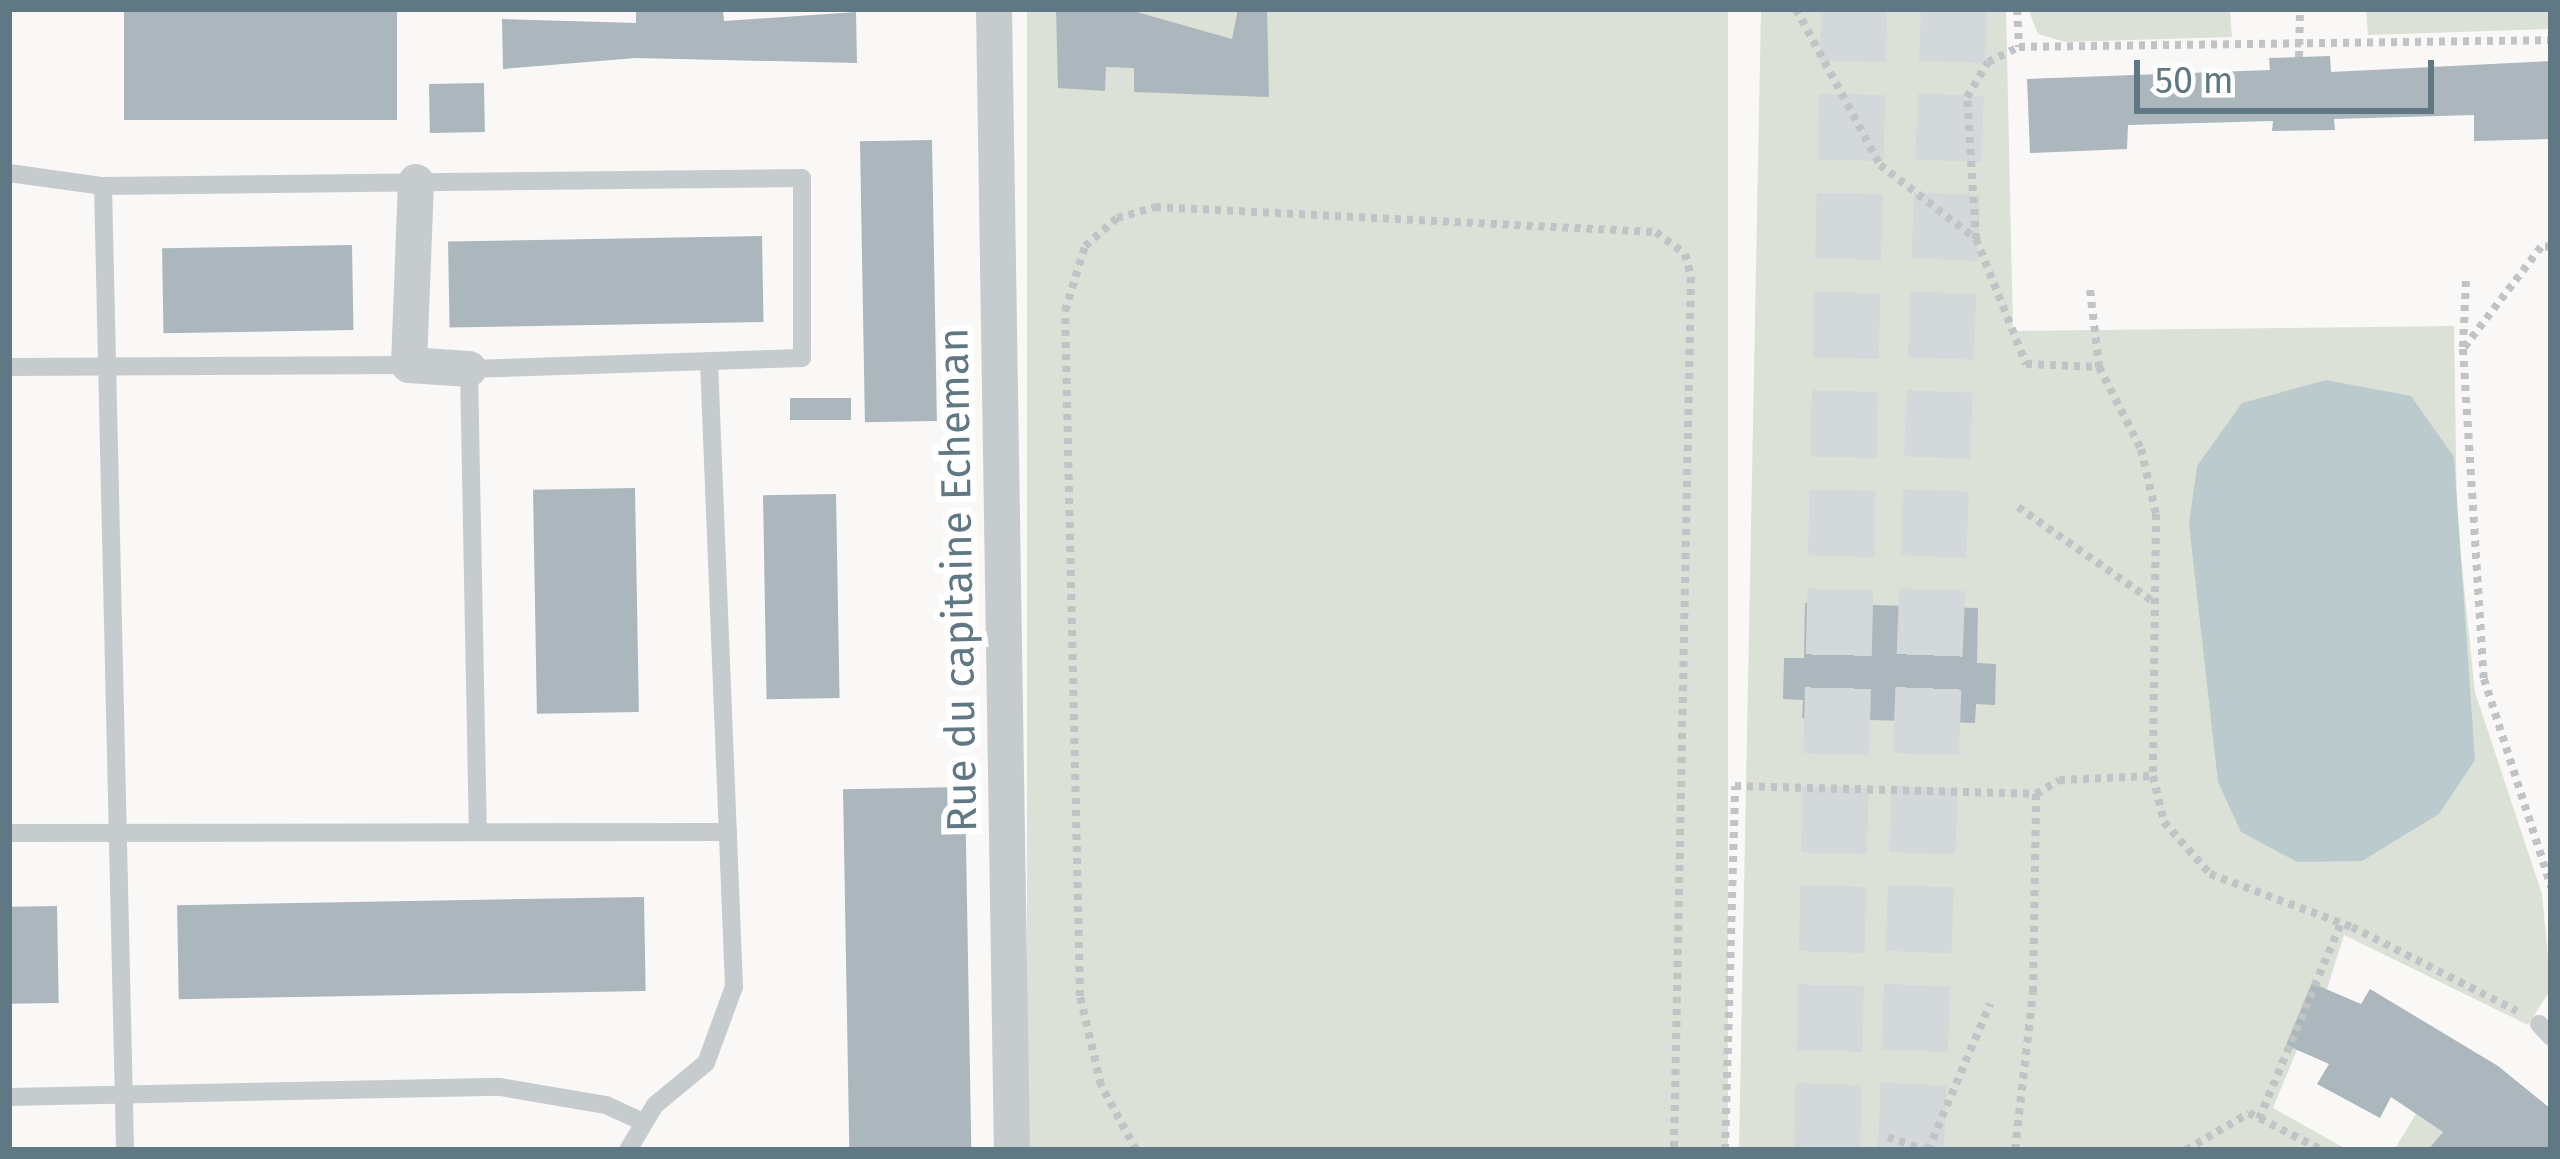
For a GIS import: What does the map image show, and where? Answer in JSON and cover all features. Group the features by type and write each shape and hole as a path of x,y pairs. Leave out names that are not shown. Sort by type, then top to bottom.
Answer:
{"street":[{"name":"Rue du capitaine Echeman","path":"994,9 1012,1150"},
{"path":"416,182 409,365 469,369"}],"lane":[{"path":"9,173 103,186 802,178 802,358 469,369 478,831"},
{"path":"103,186 125,1150"},
{"path":"628,1150 643,1122 706,1063 729,1017 728,832 709,363"},
{"path":"9,367 409,365"},
{"path":"9,833 728,832"},
{"path":"9,1097 500,1087 606,1105 643,1122"}],"path":[{"path":"1796,9 1880,164 1976,239"},
{"path":"2017,9 2018,47"},
{"path":"2299,57 2300,9"},
{"path":"2099,367 2026,364 1976,239 1967,97 1988,62 2018,47 2551,40"},
{"path":"1136,1150 1101,1085 1080,996 1065,311 1085,246 1117,218 1155,207 1656,232 1685,254 1691,277 1674,1150"},
{"path":"2463,349 2540,247 2551,247"},
{"path":"2466,281 2463,349 2484,679 2551,887"},
{"path":"2090,290 2099,367 2141,449 2156,514 2153,776 2164,822 2210,874 2341,923 2545,1031"},
{"path":"2018,507 2154,602"},
{"path":"1725,1150 1735,786 2036,794 2059,779 2153,776"},
{"path":"2014,1150 2033,992 2036,794"},
{"path":"2259,1119 2341,923"},
{"path":"1888,1137 1927,1150 1990,1004"},
{"path":"2186,1150 2248,1113 2322,1150"}],"shaded area":[{"path":"1027,9 1728,9 1728,1150 1027,1150"},
{"path":"1761,9 2006,9 2013,331 2454,326 2457,520 2475,692 2542,894 2551,989 2528,1025 2344,935 2327,989 2286,1044 2297,1050 2273,1108 2348,1150 1739,1150"},
{"path":"2028,9 2241,9 2230,11 2232,37 2065,42 2038,34"},
{"path":"2366,9 2551,9 2551,29 2368,35"},
{"path":"2326,380 2411,396 2454,457 2475,760 2439,814 2362,861 2297,862 2241,832 2218,782 2189,524 2197,466 2242,403"},
{"path":"2416,1114 2443,1132 2429,1150 2394,1150"}],"building":[{"path":"124,9 397,9 397,120 124,120"},
{"path":"636,9 723,9 724,21 856,12 857,63 636,58 503,69 502,19 636,23"},
{"path":"1056,9 1126,9 1232,39 1238,9 1267,9 1269,97 1134,92 1134,68 1106,67 1105,91 1058,88"},
{"path":"2330,56 2331,72 2551,61 2551,139 2474,141 2474,115 2334,119 2335,130 2272,131 2273,121 2128,125 2127,149 2030,153 2027,79 2270,70 2269,58"},
{"path":"484,83 485,132 430,133 429,84"},
{"path":"932,140 937,421 865,422 860,141"},
{"path":"762,236 764,322 450,327 448,241"},
{"path":"352,245 353,330 164,333 162,248"},
{"path":"790,398 851,398 851,420 790,420"},
{"path":"635,488 639,712 537,714 533,490"},
{"path":"836,494 840,698 767,699 763,495"},
{"path":"1805,603 1978,608 1977,663 1996,664 1995,705 1976,704 1975,723 1802,718 1803,700 1783,699 1784,658 1804,658"},
{"path":"965,787 971,1150 849,1150 843,789"},
{"path":"644,897 646,991 179,999 177,905"},
{"path":"57,906 59,1003 11,1004 9,907"},
{"path":"2312,983 2361,1004 2370,989 2498,1066 2551,1109 2551,1150 2428,1150 2443,1132 2391,1097 2380,1118 2317,1084 2329,1064 2286,1045"}],"tunnel":[{"path":"1827,1150 1854,9"},
{"path":"1911,1150 1954,9"}]}
